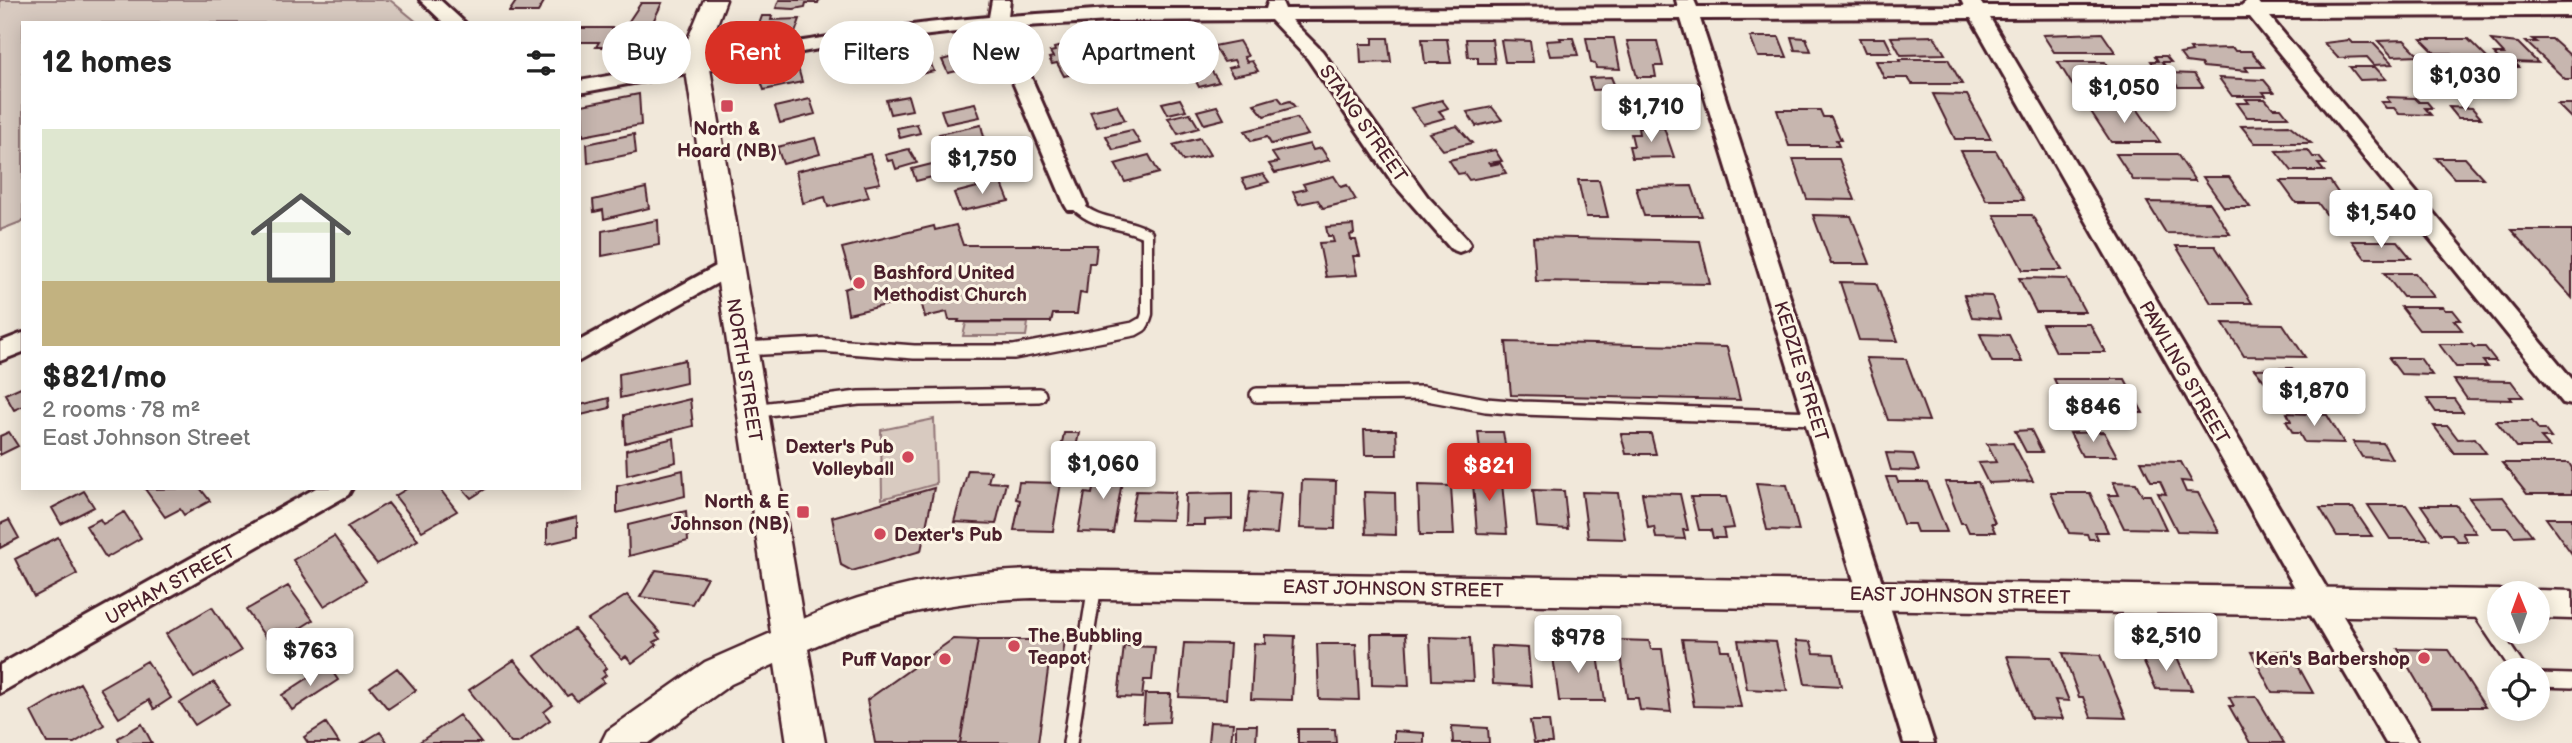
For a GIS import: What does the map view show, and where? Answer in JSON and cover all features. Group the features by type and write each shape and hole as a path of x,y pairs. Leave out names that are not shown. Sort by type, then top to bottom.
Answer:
{"street":[{"path":"429,0 454,21"},
{"name":"NORTH STREET","path":"715,0 695,51 806,743"},
{"path":"998,21 1001,0"},
{"name":"KEDZIE STREET","path":"1687,6 1919,743"},
{"name":"PAWLING STREET","path":"1974,6 2316,599 2403,743"},
{"path":"1014,21 1276,7 2251,6 2567,9"},
{"path":"2251,6 2572,396"},
{"name":"STANG STREET","path":"1276,7 1309,46 1430,217 1459,244"},
{"path":"581,87 834,40 948,27"},
{"path":"1023,84 1076,205"},
{"path":"581,351 729,267"},
{"path":"0,352 21,343"},
{"name":"UPHAM STREET","path":"0,680 335,490"},
{"name":"EAST JOHNSON STREET","path":"620,743 718,673 844,617 912,597 974,586 1096,585 2487,603"},
{"path":"2550,604 2572,605"}],"lane":[{"path":"742,349 822,345 914,352 1014,352 1134,329 1144,323 1147,314 1147,234 1141,229 1099,223 1087,218 1076,205"},
{"path":"1257,395 1422,393 1486,405 1522,408 1817,418"},
{"path":"752,412 792,403 849,398 1039,395"},
{"path":"1070,743 1096,585"},
{"path":"2550,680 2572,681"}],"shaded area":[{"path":"0,0 390,0 416,21 21,21 21,222 0,230"},
{"path":"966,323 1028,323 1026,336 963,336"},
{"name":"Dexter's Pub Volleyball","path":"934,419 936,484 882,499 881,430"}],"building":[{"path":"517,0 545,0 538,12 509,12"},
{"path":"779,0 819,0 818,3 806,3 805,7 794,9 776,8"},
{"path":"641,3 662,3 653,21 629,21"},
{"path":"762,16 772,16 771,20 800,19 799,21 760,21"},
{"path":"581,28 602,28 602,47 596,47 599,42 581,42"},
{"path":"2102,33 2115,52 2054,52 2043,35"},
{"path":"1934,36 1945,54 1901,55 1891,37"},
{"path":"1750,37 1779,37 1787,57 1758,57"},
{"path":"1791,37 1806,38 1811,51 1795,50"},
{"path":"1373,38 1388,38 1391,62 1361,63 1360,44 1373,44"},
{"path":"1560,38 1573,38 1578,55 1550,56 1546,41 1561,40"},
{"path":"1586,38 1614,38 1620,69 1596,68 1595,64 1591,63"},
{"path":"1859,38 1885,38 1892,52 1865,52"},
{"path":"1422,39 1447,39 1451,63 1425,63"},
{"path":"1466,39 1492,39 1495,63 1478,63 1478,57 1468,57"},
{"path":"2421,39 2468,39 2488,59 2457,59 2452,53 2435,53"},
{"path":"2533,39 2552,39 2572,57 2572,79 2565,79 2526,42 2537,42"},
{"path":"1501,40 1530,41 1533,62 1505,62"},
{"path":"2349,40 2352,43 2373,43 2393,64 2374,65 2367,57 2338,58 2324,43"},
{"path":"2404,40 2419,55 2392,56 2378,41"},
{"path":"2491,40 2518,43 2538,63 2514,62 2519,67 2507,67 2494,54 2504,54"},
{"path":"1239,41 1248,56 1244,57 1247,62 1252,61 1258,71 1233,76 1228,68 1237,66 1234,60 1224,62 1219,54 1219,45"},
{"path":"1627,41 1657,41 1663,66 1654,66 1656,77 1637,77"},
{"path":"1058,47 1058,65 1052,64 1049,58 1053,57 1050,52 1055,51 1054,48"},
{"path":"2233,48 2235,51 2251,51 2264,67 2245,67 2248,71 2203,67 2201,64 2186,62 2180,54 2192,52 2190,49"},
{"path":"2155,56 2166,56 2171,62 2162,62 2168,70 2157,70 2151,61 2158,61"},
{"path":"948,58 948,73 942,60"},
{"path":"1899,59 1948,59 1962,84 1912,84 1908,78 1884,78 1876,61 1900,61"},
{"path":"2058,62 2105,62 2126,94 2078,94"},
{"path":"2350,67 2375,67 2386,79 2360,80"},
{"path":"2169,73 2194,74 2203,87 2178,87"},
{"path":"1611,77 1616,89 1593,90 1589,78"},
{"path":"2219,78 2264,80 2274,92 2263,92 2266,96 2232,96"},
{"path":"762,84 792,84 764,90"},
{"path":"639,94 641,125 583,136 582,105"},
{"path":"1933,94 1967,95 1991,139 1955,139"},
{"path":"908,96 912,110 890,114 886,100"},
{"path":"1278,97 1283,103 1290,101 1295,107 1264,116 1254,104"},
{"path":"2386,97 2415,98 2419,102 2427,102 2432,108 2425,108 2431,115 2399,114 2394,108 2386,108 2381,102 2390,102"},
{"path":"810,99 815,114 780,123 775,107"},
{"path":"1180,99 1186,110 1168,114 1162,103"},
{"path":"2246,99 2265,99 2273,108 2281,108 2288,117 2247,117 2237,103 2249,103"},
{"path":"1442,100 1448,108 1439,111 1445,118 1423,124 1411,108"},
{"path":"975,103 980,117 946,124 941,110"},
{"path":"1613,103 1662,104 1667,124 1617,123"},
{"path":"2557,104 2572,104 2572,119"},
{"path":"1117,105 1125,120 1097,127 1090,111"},
{"path":"1217,106 1224,119 1204,124 1197,111"},
{"path":"1492,107 1502,120 1476,126 1467,112"},
{"path":"2088,107 2136,107 2160,142 2111,142"},
{"path":"2449,107 2472,108 2481,118 2458,118"},
{"path":"1777,110 1820,110 1823,117 1831,117 1841,140 1836,140 1839,146 1789,146"},
{"path":"1190,113 1199,128 1178,134 1168,118"},
{"path":"1297,118 1308,135 1271,144 1267,137 1251,141 1245,131"},
{"path":"917,124 920,133 900,138 897,128"},
{"path":"981,125 986,145 950,153 947,144 942,145 939,134"},
{"path":"2289,125 2311,143 2255,143 2241,126"},
{"path":"1457,126 1472,143 1443,150 1429,133"},
{"path":"1638,128 1664,128 1674,157 1632,158 1629,146 1634,146 1631,134 1639,134"},
{"path":"1132,130 1140,143 1113,150 1106,136"},
{"path":"634,134 636,153 588,163 587,144"},
{"path":"815,138 820,154 783,164 777,147"},
{"path":"1200,138 1210,155 1183,161 1173,145"},
{"path":"1310,144 1313,150 1321,148 1329,160 1275,173 1269,164 1278,162 1272,153"},
{"path":"909,149 917,163 896,169 893,160 888,161 885,155"},
{"path":"1495,150 1502,161 1489,163 1500,163 1506,173 1469,180 1464,173 1458,174 1449,160"},
{"path":"2308,150 2313,157 2319,157 2325,164 2318,164 2324,171 2292,171 2276,151"},
{"path":"1961,151 1996,151 2024,200 1986,200"},
{"path":"870,154 880,183 865,186 869,197 828,207 825,197 803,203 796,171"},
{"path":"983,154 990,170 987,171 989,174 963,180 956,160"},
{"path":"2116,154 2177,154 2195,181 2133,180"},
{"path":"1149,155 1159,173 1125,182 1115,164"},
{"path":"2436,158 2465,158 2483,178 2454,178"},
{"path":"1793,159 1839,159 1855,200 1807,199"},
{"path":"932,164 936,176 916,181 912,169"},
{"path":"1263,174 1269,182 1247,188 1242,179"},
{"path":"1334,176 1341,187 1347,185 1356,200 1323,208 1318,200 1299,204 1293,192 1306,189 1303,184"},
{"path":"2203,177 2229,177 2250,207 2224,207"},
{"path":"1578,180 1599,180 1608,217 1586,217"},
{"path":"1001,181 1009,201 961,211 954,193"},
{"path":"2280,181 2330,181 2347,206 2357,206 2376,229 2337,229 2318,203 2296,203"},
{"path":"1692,186 1702,216 1644,216 1636,187"},
{"path":"646,188 649,208 604,219 603,210 594,212 593,200"},
{"path":"2147,202 2210,203 2230,234 2166,233"},
{"path":"1813,215 1851,216 1870,264 1831,264"},
{"path":"1994,215 2032,215 2062,270 2023,270"},
{"path":"658,220 659,245 602,256 602,231"},
{"path":"956,225 963,245 1097,245 1095,263 1089,263 1086,294 1080,293 1077,314 1053,314 1051,322 958,322 959,320 949,320 947,312 925,317 920,297 848,314 844,289 853,286 842,248 934,226 935,230"},
{"path":"1353,225 1354,234 1350,235 1351,240 1356,240 1360,256 1353,256 1357,275 1326,277 1319,243 1334,242 1332,236 1328,236 1326,227"},
{"path":"2511,230 2572,230 2572,298"},
{"path":"1533,237 1700,241 1710,284 1536,281"},
{"path":"2352,241 2397,241 2411,258 2365,258"},
{"path":"2176,246 2215,246 2252,303 2211,303"},
{"path":"2384,273 2415,273 2434,297 2403,297"},
{"path":"2019,278 2067,279 2085,312 2036,312"},
{"path":"1840,282 1876,283 1898,341 1859,340"},
{"path":"1964,295 1992,296 2000,319 1972,317"},
{"path":"2401,307 2443,307 2445,310 2453,310 2461,320 2454,320 2462,330 2419,330"},
{"path":"2223,323 2283,324 2305,357 2244,356"},
{"path":"2042,324 2090,324 2105,352 2056,352"},
{"path":"1980,334 2009,335 2022,362 1992,362"},
{"path":"1506,342 1727,347 1740,400 1511,395"},
{"path":"2439,344 2485,347 2496,361 2483,361 2488,367 2456,367"},
{"path":"1866,358 1906,359 1929,421 1888,420"},
{"path":"2389,358 2420,358 2432,375 2401,374"},
{"path":"685,360 686,383 620,398 619,374"},
{"path":"2292,368 2314,397 2280,399 2254,369"},
{"path":"2054,379 2125,379 2143,413 2070,412"},
{"path":"2454,380 2511,381 2523,397 2510,397 2512,400 2467,399"},
{"path":"21,387 21,407 14,410 5,394"},
{"path":"2324,390 2352,390 2363,406 2334,405"},
{"path":"609,398 610,408 581,415 581,405"},
{"path":"690,399 693,426 625,443 624,415"},
{"path":"2427,399 2454,399 2463,412 2436,412"},
{"path":"2287,413 2327,415 2344,443 2304,442 2299,433 2293,433 2286,421 2291,421"},
{"path":"2496,421 2532,421 2551,438 2541,438 2549,447 2516,447"},
{"path":"2434,426 2448,426 2458,439 2475,438 2486,453 2454,453"},
{"path":"1364,430 1396,430 1397,455 1365,455"},
{"path":"2031,430 2042,452 2026,452 2015,431"},
{"path":"9,432 18,446 0,455 0,436"},
{"path":"1478,432 1503,432 1506,450 1480,450"},
{"path":"2104,432 2117,456 2082,456 2070,433"},
{"path":"1064,433 1079,433 1073,462 1058,462"},
{"path":"1621,434 1651,434 1656,454 1626,454"},
{"path":"674,438 676,462 627,475 626,450"},
{"path":"2353,442 2383,443 2392,459 2362,457"},
{"path":"2013,443 2033,481 1988,483 1978,463 1996,462 1987,444"},
{"path":"1886,453 1913,454 1919,471 1891,470"},
{"path":"2141,461 2181,462 2192,482 2181,481 2186,492 2198,493 2219,532 2177,531 2158,493 2166,494 2160,481 2151,481"},
{"path":"2502,463 2569,463 2572,468 2572,494 2527,494"},
{"path":"1098,464 1125,465 1113,533 1078,532 1085,493 1092,494"},
{"path":"683,470 685,496 617,513 617,486"},
{"path":"968,470 991,471 988,482 1006,483 996,524 954,522"},
{"path":"1472,472 1501,473 1507,534 1477,533"},
{"path":"1886,477 1896,477 1898,482 1927,482 1947,532 1917,532 1914,524 1903,524"},
{"path":"1302,480 1336,481 1335,529 1300,528"},
{"path":"1019,482 1061,483 1053,531 1014,530 1020,500 1016,499"},
{"path":"1945,482 1978,482 1995,523 1991,523 1995,532 1969,532 1965,523 1961,523"},
{"path":"2113,482 2136,483 2142,495 2150,495 2166,529 2124,528 2108,495 2119,495"},
{"path":"1756,483 1787,485 1799,531 1767,530"},
{"path":"1418,485 1451,486 1454,535 1420,535"},
{"name":"Dexter's Pub","path":"934,488 921,551 852,571 841,565 832,517"},
{"path":"146,490 202,490 210,501 184,515 180,509 165,517"},
{"path":"405,490 441,490 457,511 422,531 395,496"},
{"path":"464,490 484,490 471,498"},
{"path":"1533,490 1564,491 1568,529 1537,527"},
{"path":"84,491 94,507 61,524 52,508"},
{"path":"1136,491 1175,492 1172,520 1131,519"},
{"path":"1250,491 1281,493 1277,534 1245,532"},
{"path":"1364,492 1395,493 1396,535 1366,534"},
{"path":"1582,492 1618,493 1625,539 1588,538"},
{"path":"1232,493 1232,519 1205,520 1205,525 1185,525 1186,494"},
{"path":"1642,493 1680,494 1688,530 1683,530 1685,539 1656,538 1654,527 1648,528"},
{"path":"2051,493 2090,493 2108,532 2095,532 2098,539 2089,539 2087,534 2069,533"},
{"path":"1691,497 1726,497 1734,528 1723,529 1725,538 1713,538 1711,530 1699,530"},
{"path":"2503,497 2532,535 2514,536 2508,528 2492,528 2469,498"},
{"path":"388,503 418,540 377,564 347,527"},
{"path":"2368,505 2406,505 2429,539 2390,539"},
{"path":"2421,505 2456,505 2476,533 2462,533 2467,541 2457,541 2452,534 2441,534"},
{"path":"2320,508 2353,508 2372,536 2337,536"},
{"path":"686,511 688,541 629,556 628,525"},
{"path":"124,512 141,538 106,558 86,526 100,519 103,524"},
{"path":"577,517 577,537 547,544 547,524"},
{"path":"2546,518 2572,518 2572,554"},
{"path":"9,520 19,538 0,548 0,524"},
{"path":"334,536 366,581 324,606 293,560"},
{"path":"58,537 77,574 34,597 15,559"},
{"path":"656,570 707,577 692,604 640,597"},
{"path":"288,586 313,620 272,646 246,610"},
{"path":"627,595 660,632 656,634 660,639 654,642 657,645 632,663 626,656 622,659 588,620"},
{"path":"212,607 241,651 194,678 166,634"},
{"path":"574,629 607,668 603,671 606,675 601,679 604,682 577,701 571,694 567,696 535,656"},
{"path":"1371,634 1406,634 1409,686 1372,685"},
{"path":"1265,635 1295,636 1292,700 1251,699 1254,643 1265,644"},
{"path":"1430,637 1470,638 1473,681 1432,680"},
{"path":"953,639 978,640 960,743 875,743 867,700"},
{"path":"1682,639 1719,640 1721,650 1729,650 1741,707 1694,706"},
{"path":"978,640 1065,640 1062,662 1049,663 1038,743 960,743"},
{"path":"1619,640 1649,641 1651,649 1662,649 1671,712 1640,710 1638,698 1627,698"},
{"path":"1738,640 1776,642 1787,691 1747,689"},
{"path":"1796,641 1811,642 1814,653 1834,654 1841,686 1805,684"},
{"path":"1184,643 1230,644 1226,699 1179,697"},
{"path":"1317,644 1356,644 1359,700 1319,699"},
{"path":"1124,646 1155,647 1152,680 1144,680 1142,698 1118,697"},
{"path":"1491,646 1528,648 1531,686 1493,684"},
{"path":"1552,649 1597,649 1605,701 1559,701"},
{"path":"2398,649 2448,650 2485,707 2432,707"},
{"path":"2290,651 2313,693 2272,692 2251,652"},
{"path":"2063,653 2100,655 2126,718 2091,717 2083,697 2079,697"},
{"path":"2007,656 2051,657 2069,701 2055,700 2063,719 2031,718"},
{"path":"2141,656 2177,657 2192,690 2156,689"},
{"path":"514,660 553,705 544,712 550,720 518,743 511,743 469,690"},
{"path":"147,661 171,698 154,709 149,700 119,718 100,688"},
{"path":"328,665 338,680 292,710 282,695"},
{"path":"397,668 416,690 388,709 370,687"},
{"path":"214,682 229,704 195,725 180,703"},
{"path":"80,683 104,725 74,743 47,743 31,712"},
{"path":"1145,694 1171,694 1169,722 1143,723"},
{"path":"2256,696 2284,743 2250,743 2229,706 2234,706 2229,697"},
{"path":"459,715 481,743 418,743"},
{"path":"1530,721 1549,721 1552,743 1534,743"},
{"path":"1210,722 1233,723 1231,743 1208,743"},
{"path":"326,723 339,743 308,743 304,737"},
{"path":"142,724 152,743 120,743 118,738"},
{"path":"1236,725 1257,725 1256,743 1236,743"},
{"path":"1452,726 1488,728 1489,743 1453,743"},
{"path":"1298,729 1335,729 1336,743 1298,743"},
{"path":"1394,731 1424,733 1424,743 1394,743"},
{"path":"380,732 388,743 362,743"}],"place":[{"name":"North & Hoard (NB)","path":"727,106"},
{"name":"Bashford United Methodist Church","path":"859,283"},
{"name":"Dexter's Pub Volleyball","path":"908,457"},
{"name":"North & E Johnson (NB)","path":"803,512"},
{"name":"Dexter's Pub","path":"880,534"},
{"name":"The Bubbling Teapot","path":"1014,646"},
{"name":"Ken's Barbershop","path":"2424,658"},
{"name":"Puff Vapor","path":"945,659"}]}
